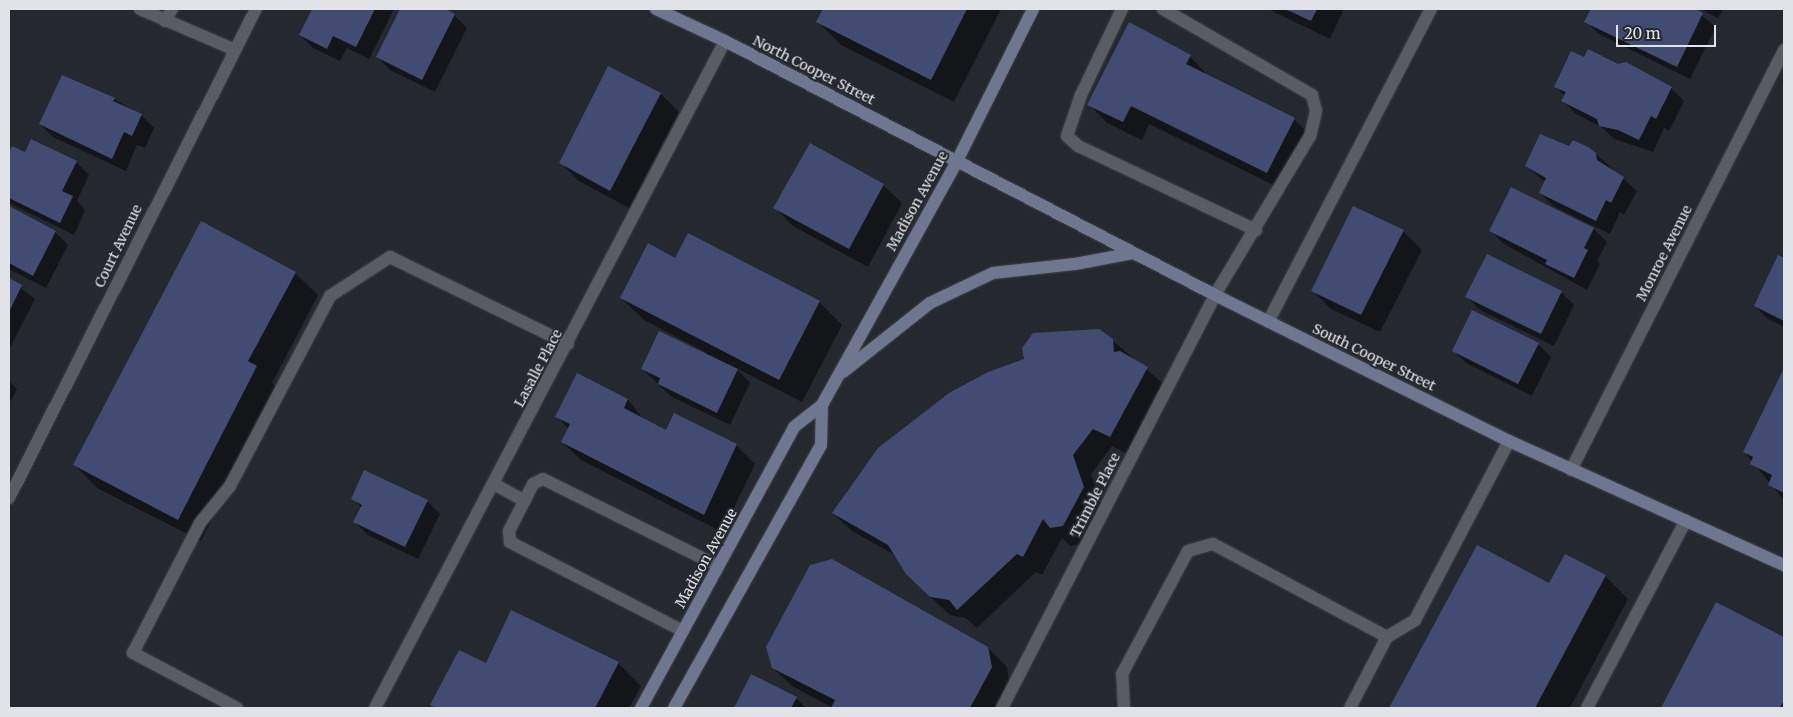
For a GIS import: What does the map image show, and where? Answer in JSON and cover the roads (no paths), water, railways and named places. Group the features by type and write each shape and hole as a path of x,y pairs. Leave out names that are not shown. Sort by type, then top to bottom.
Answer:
{"street":[{"path":"140,9 235,50"},
{"path":"165,21 172,9"},
{"name":"Court Avenue","path":"9,498 256,9"},
{"name":"North Cooper Street","path":"656,9 724,41 957,161"},
{"name":"Madison Avenue","path":"674,708 820,445 822,405 957,161 1033,9"},
{"path":"1122,9 1081,95 1067,136 1078,146 1256,230"},
{"name":"Trimble Place","path":"1002,708 1215,296 1256,230 1310,136 1316,111 1312,95 1163,9"},
{"path":"1268,322 1431,9"},
{"name":"Lasalle Place","path":"375,708 568,344 724,41"},
{"name":"Monroe Avenue","path":"1571,470 1784,50"},
{"name":"South Cooper Street","path":"957,161 1215,296 1510,441 1784,565"},
{"path":"837,376 930,303 992,273 1084,263 1133,253"},
{"path":"237,708 133,653 200,523 230,486 330,296 390,257 568,344"},
{"name":"Madison Avenue","path":"641,708 794,427 822,405"},
{"path":"1350,708 1387,637 1415,620 1510,441"},
{"path":"683,631 510,542 509,531 533,484 543,479 718,566"},
{"path":"494,484 525,501"},
{"path":"1588,708 1686,520"},
{"path":"1124,708 1122,674 1188,551 1214,544 1387,637"}]}
